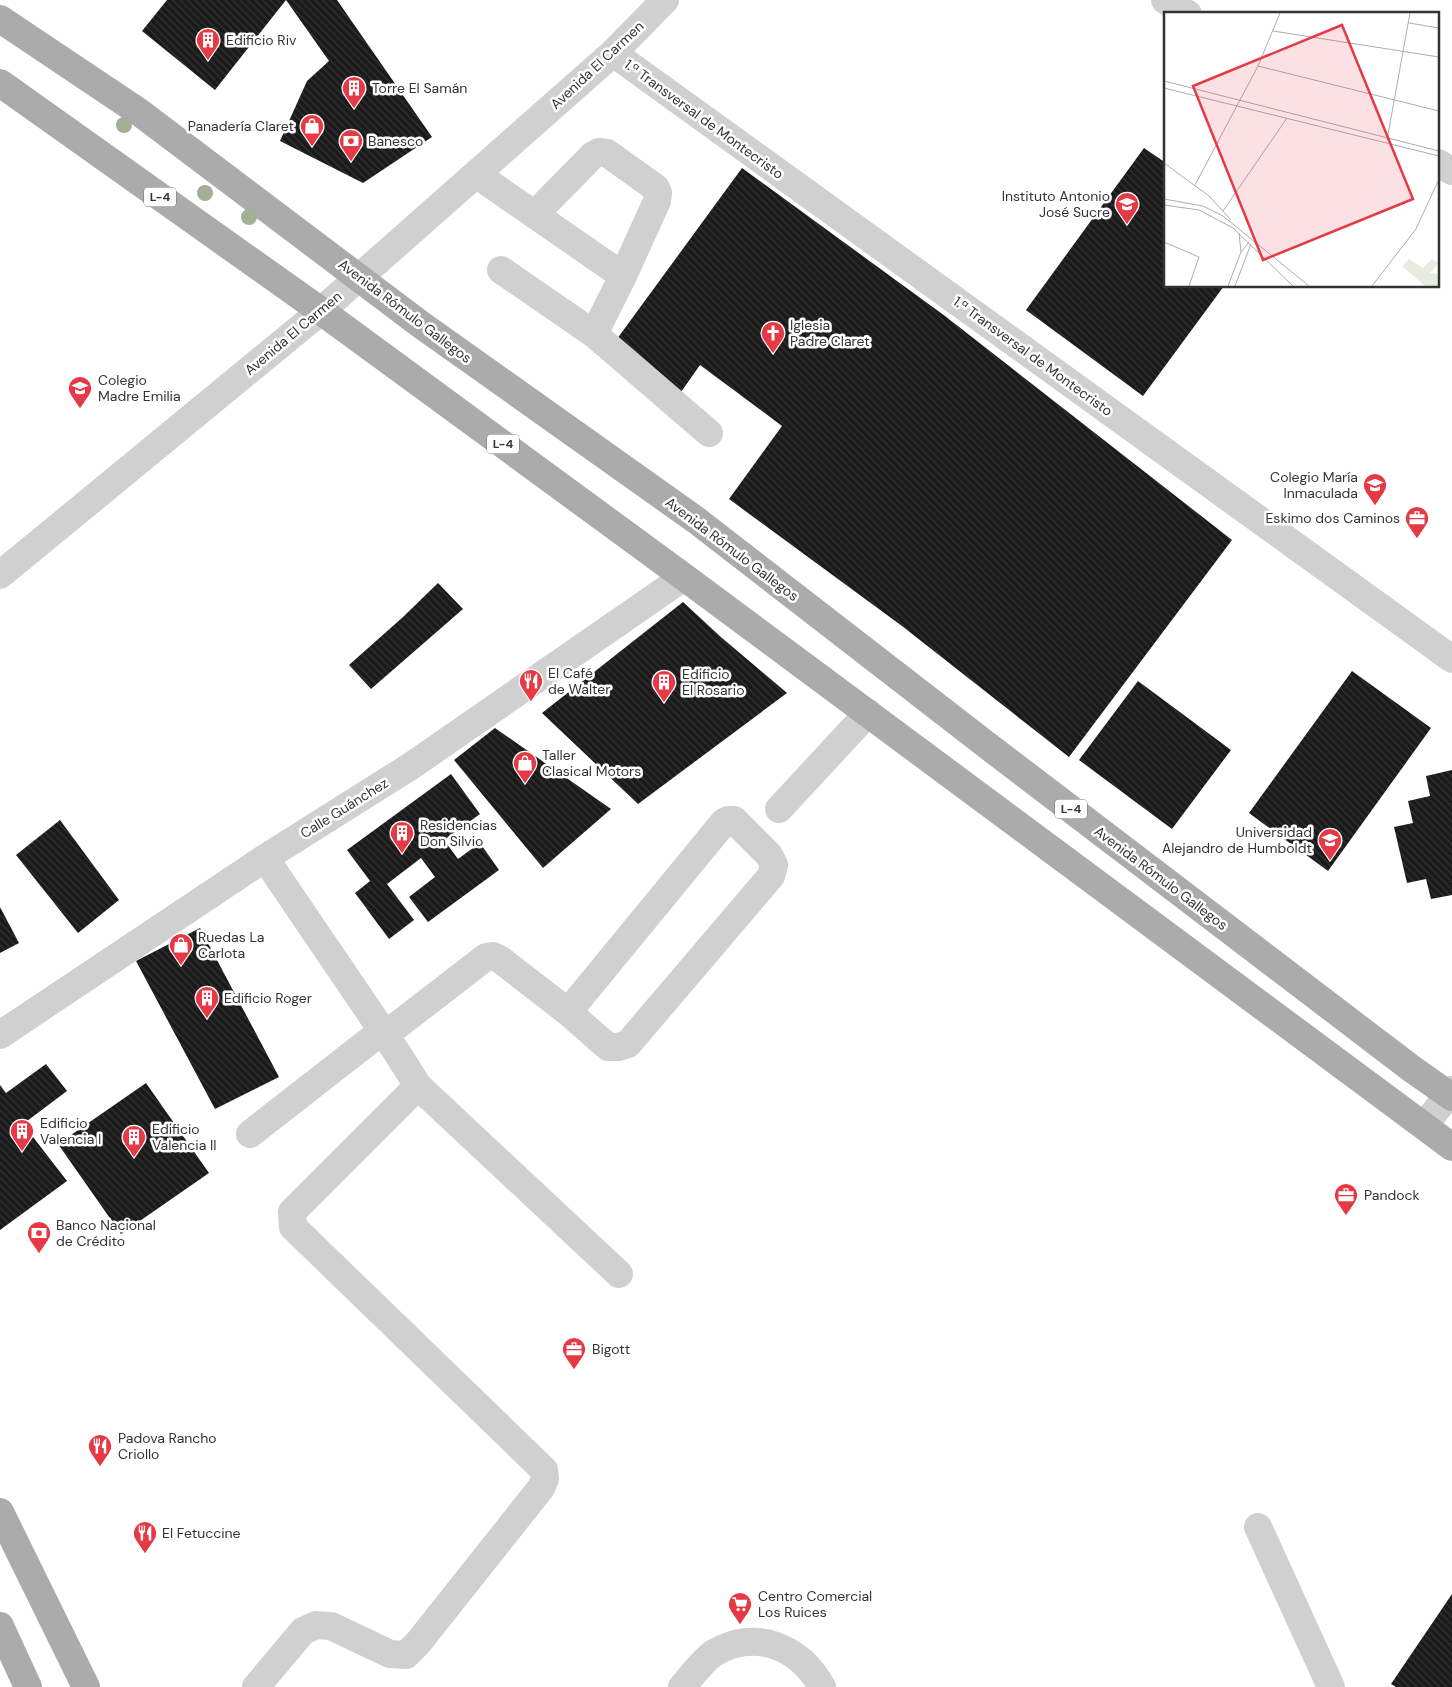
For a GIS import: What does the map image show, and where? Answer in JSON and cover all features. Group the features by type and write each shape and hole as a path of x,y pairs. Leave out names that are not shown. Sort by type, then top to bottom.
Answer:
{"main road":[{"name":"Avenida Rómulo Gallegos","path":"0,19 139,112 420,324 696,520 988,746 1405,1063 1451,1094"},
{"name":"L-4","path":"0,83 321,312 684,577 1452,1147"},
{"path":"0,1512 86,1687"},
{"path":"0,1626 28,1687"}],"street":[{"name":"Avenida El Carmen","path":"0,575 321,312 613,53 666,0"},
{"path":"1165,0 1185,12"},
{"name":"1.ª Transversal de Montecristo","path":"613,53 1452,659"},
{"path":"535,214 592,156 599,152 607,153 656,188 658,193 657,201 594,334"},
{"path":"1440,164 1452,171"},
{"path":"476,174 623,276"},
{"path":"501,270 594,334 709,433"},
{"name":"Calle Guánchez","path":"0,1035 265,858 411,766 684,577"},
{"path":"779,809 868,713"},
{"path":"250,1134 486,957 493,956 501,960 568,1012 608,1047 628,1044 771,876 774,865 769,855 734,820 724,822 568,1012"},
{"path":"265,858 418,1086 619,1274"},
{"path":"256,1687 303,1630 316,1624 331,1626 390,1654 406,1655 418,1643 541,1488 545,1478 544,1470 293,1227 292,1212 418,1086"},
{"path":"1424,1126 1451,1094"},
{"path":"1258,1527 1331,1687"},
{"path":"682,1687 712,1653 736,1643 764,1641 793,1654 814,1672 822,1687"}],"building":[{"name":"Edificio Riv","path":"167,0 286,0 215,90 142,31"},
{"name":"Torre El Samán","path":"286,0 337,0 432,137 363,183 280,141 307,81 329,61"},
{"name":"Instituto Antonio José Sucre","path":"1144,148 1164,162 1164,288 1223,288 1143,396 1026,310"},
{"path":"742,168 945,316 1232,540 1069,757 902,626 729,499 782,426 700,365 681,392 614,343"},
{"path":"438,583 463,609 371,689 349,665"},
{"name":"Edificio El Rosario","path":"683,602 787,693 638,804 542,713"},
{"path":"1352,671 1431,728 1328,871 1249,813"},
{"path":"1138,681 1231,750 1172,829 1079,760"},
{"name":"Taller Clasical Motors","path":"495,728 611,809 543,868 454,760"},
{"path":"1452,770 1452,895 1431,899 1426,879 1407,883 1394,827 1413,823 1408,801 1430,796 1426,776"},
{"name":"Residencias Don Silvio","path":"451,774 480,814 444,840 458,859 480,843 499,870 428,922 409,897 435,877 421,858 387,884 414,920 389,939 355,893 370,881 347,850"},
{"path":"60,820 119,900 78,933 16,855"},
{"path":"0,907 19,943 0,953"},
{"name":"Edificio Roger","path":"200,928 279,1077 215,1109 136,961"},
{"name":"Edificio Valencia I","path":"46,1064 67,1091 23,1124 67,1181 0,1230 0,1085 6,1093"},
{"name":"Edificio Valencia II","path":"146,1083 209,1173 121,1234 58,1144"},
{"path":"1452,1594 1452,1687 1396,1687 1391,1684"}],"place":[{"name":"Edificio Riv","path":"208,61"},
{"name":"Torre El Samán","path":"354,109"},
{"name":"Panadería Claret","path":"312,147"},
{"name":"Banesco","path":"351,162"},
{"name":"Instituto Antonio José Sucre","path":"1127,225"},
{"name":"Iglesia Padre Claret","path":"773,354"},
{"name":"Colegio Madre Emilia","path":"80,409"},
{"name":"Colegio María Inmaculada","path":"1375,506"},
{"name":"Eskimo dos Caminos","path":"1417,539"},
{"name":"El Café de Walter","path":"531,702"},
{"name":"Edificio El Rosario","path":"664,703"},
{"name":"Taller Clasical Motors","path":"525,784"},
{"name":"Residencias Don Silvio","path":"402,854"},
{"name":"Universidad Alejandro de Humboldt","path":"1330,861"},
{"name":"Ruedas La Carlota","path":"181,966"},
{"name":"Edificio Roger","path":"207,1019"},
{"name":"Edificio Valencia I","path":"22,1152"},
{"name":"Edificio Valencia II","path":"134,1158"},
{"name":"Pandock","path":"1346,1216"},
{"name":"Banco Nacional de Crédito","path":"39,1254"},
{"name":"Bigott","path":"574,1370"},
{"name":"Padova Rancho Criollo","path":"100,1467"},
{"name":"El Fetuccine","path":"145,1554"},
{"name":"Centro Comercial Los Ruices","path":"740,1625"}]}
